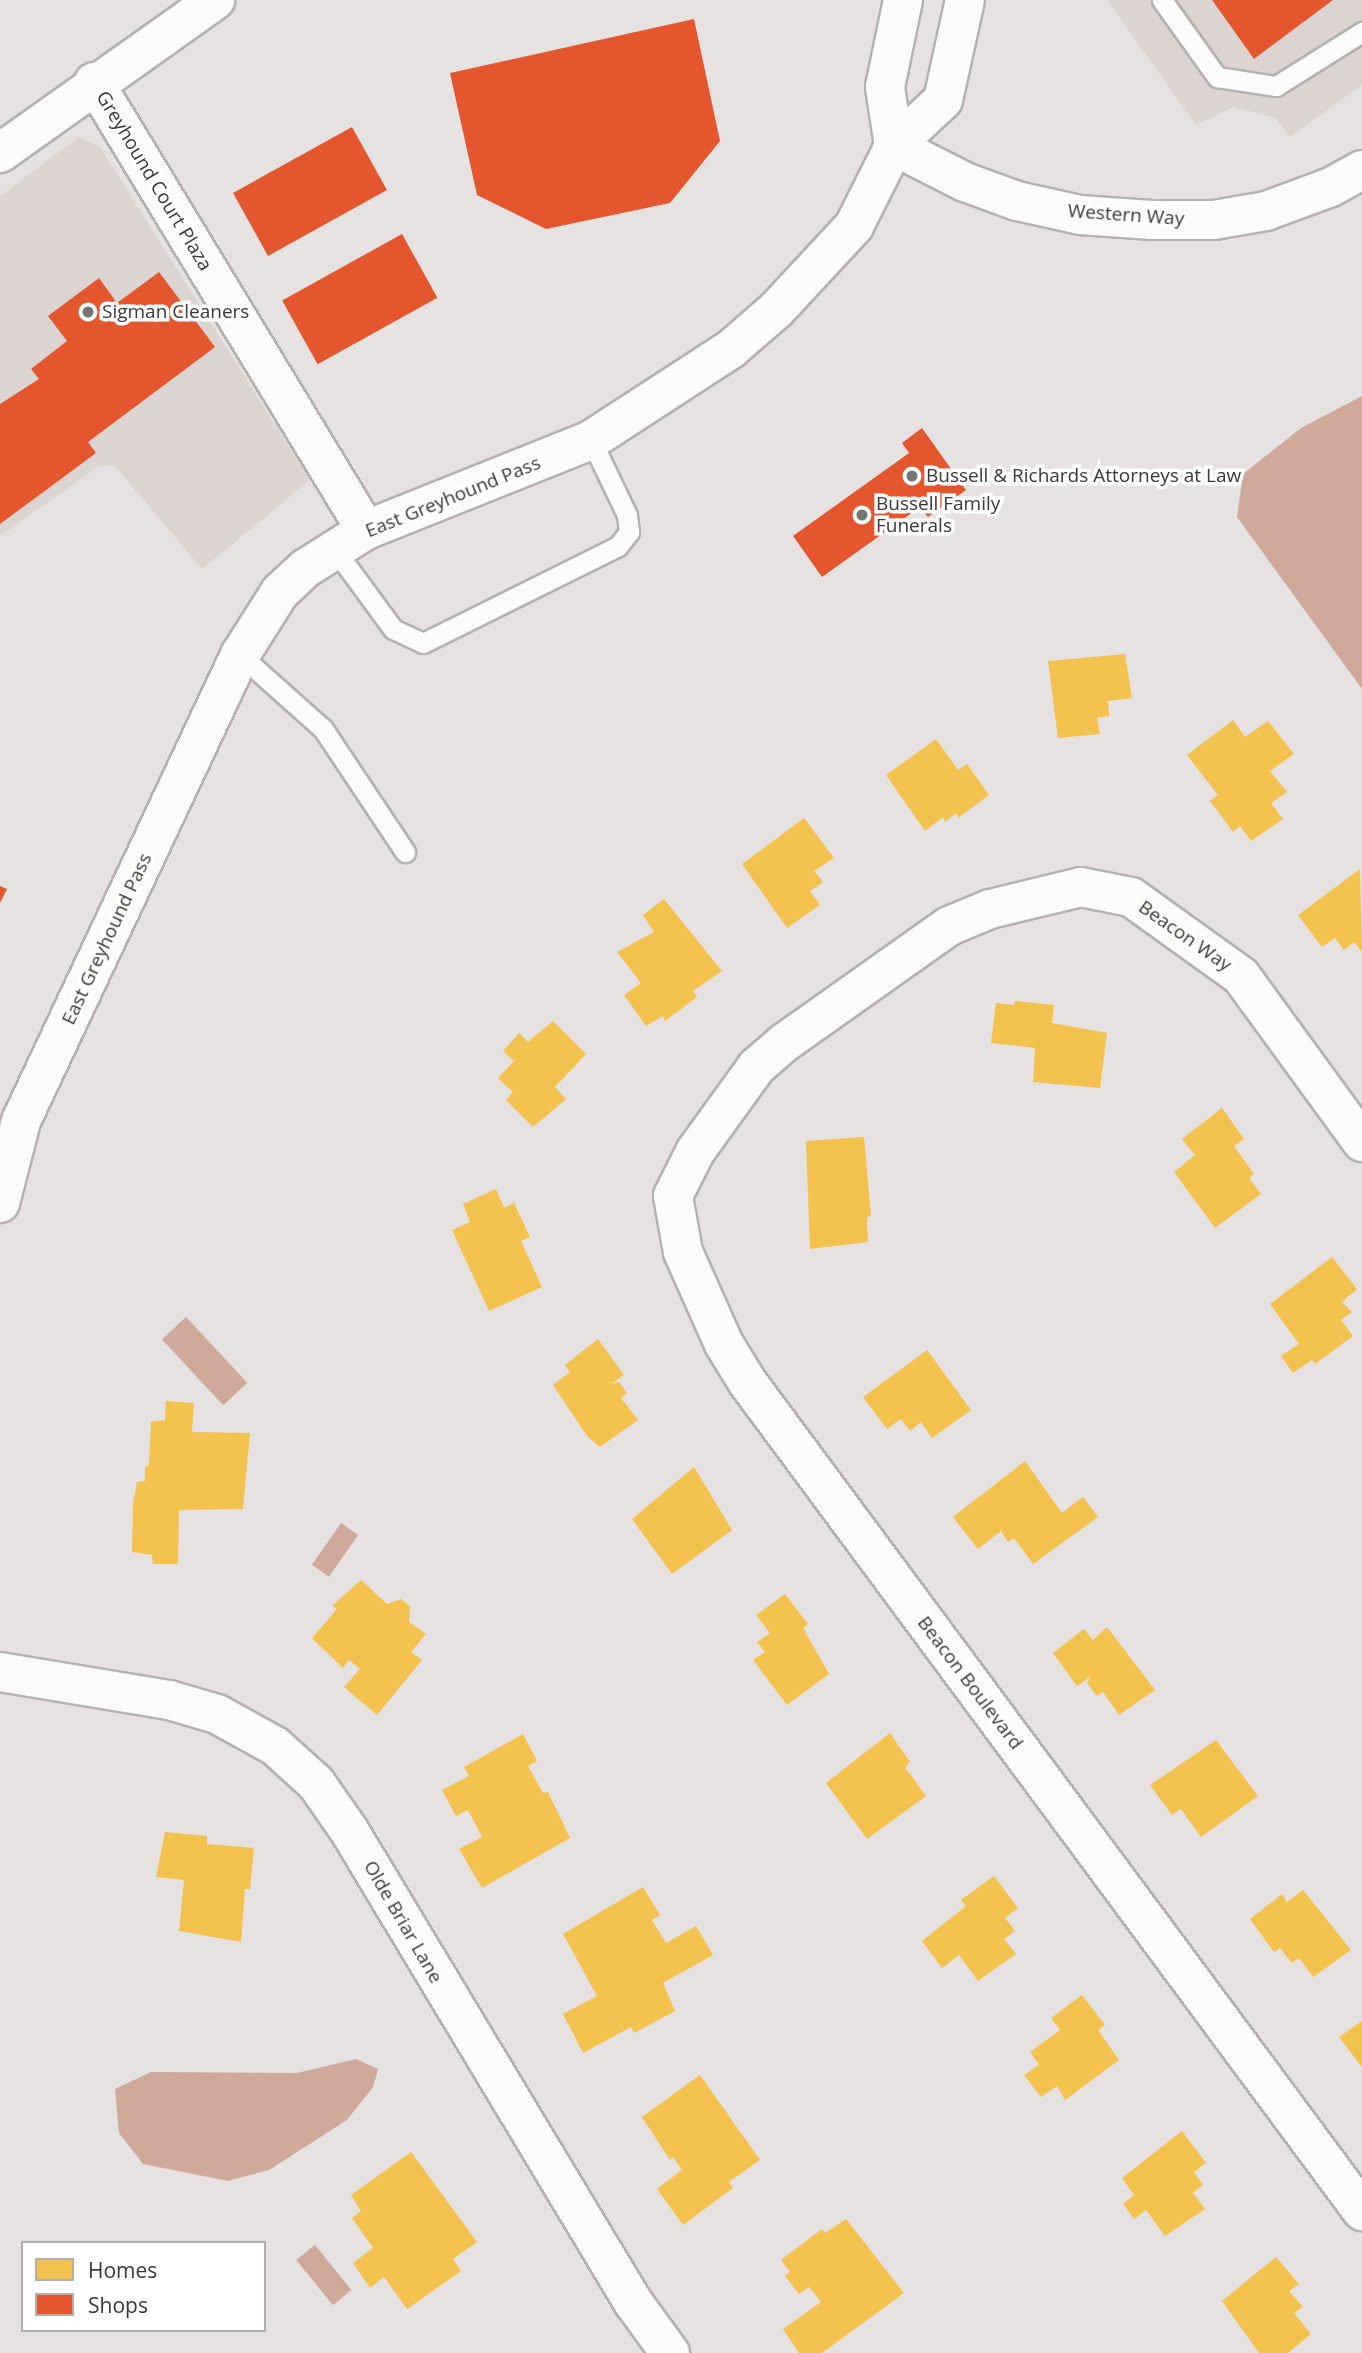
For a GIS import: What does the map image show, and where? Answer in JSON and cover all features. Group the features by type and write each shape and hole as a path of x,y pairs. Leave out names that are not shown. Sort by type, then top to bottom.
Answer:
{"street":[{"path":"0,153 94,82 215,0"},
{"path":"894,146 885,87 903,0"},
{"name":"East Greyhound Pass","path":"2,1189 21,1121 240,655 280,592 350,540 591,440 684,383 776,310 854,226 894,146 943,100 965,0"},
{"name":"Greyhound Court Plaza","path":"94,82 350,540"},
{"name":"Western Way","path":"894,146 965,181 1017,201 1080,215 1152,220 1214,220 1266,211 1331,187 1362,170"},
{"name":"Beacon Way","path":"714,1127 757,1066 913,948 949,926 990,909 1081,887 1131,898 1241,976 1362,1142"},
{"name":"Beacon Boulevard","path":"714,1127 673,1196 683,1252 724,1344 748,1382 1362,2211"},
{"name":"Olde Briar Lane","path":"0,1672 169,1700 217,1714 275,1746 316,1783 350,1832 633,2302 670,2353"}],"lane":[{"path":"1162,0 1217,77 1229,79 1276,86 1362,32"},
{"path":"350,540 393,629 424,643 618,547 629,532 627,515 591,440"},
{"path":"240,655 323,729 405,852"}],"shaded area":[{"path":"1107,0 1362,0 1362,85 1290,137 1274,117 1233,107 1196,125"},
{"path":"79,137 100,147 310,480 202,569 114,465 99,466 0,536 0,196"},
{"path":"1362,396 1362,689 1237,517 1243,474 1301,428"},
{"path":"186,1317 247,1383 223,1405 162,1340"},
{"path":"341,1523 358,1535 329,1577 312,1565"},
{"path":"356,2059 378,2069 373,2087 347,2120 269,2170 228,2181 143,2164 119,2133 115,2089 151,2072 297,2073"},
{"path":"315,2245 352,2290 333,2305 296,2260"}],"building: Homes":[{"path":"1125,654 1132,698 1108,701 1109,716 1097,718 1100,734 1058,738 1048,661"},
{"path":"1233,720 1245,737 1268,721 1294,754 1270,771 1287,792 1271,803 1283,819 1251,841 1240,826 1233,832 1210,801 1218,795 1187,755"},
{"path":"936,739 958,770 967,764 989,795 958,818 956,813 945,822 943,817 925,831 886,775"},
{"path":"804,818 834,858 814,871 823,882 810,891 820,905 787,928 742,864"},
{"path":"1360,869 1362,952 1354,942 1344,950 1335,938 1322,947 1298,915"},
{"path":"664,899 722,971 693,991 697,997 665,1021 663,1016 646,1026 624,995 641,983 617,952 654,932 643,915"},
{"path":"1015,1001 1054,1005 1052,1023 1107,1033 1100,1088 1033,1082 1035,1048 991,1043 996,1003 1014,1005"},
{"path":"553,1021 586,1054 555,1087 566,1099 533,1127 506,1100 513,1092 498,1078 514,1061 503,1051 519,1033 528,1042"},
{"path":"1222,1108 1244,1139 1234,1146 1254,1174 1249,1178 1261,1194 1215,1228 1174,1172 1195,1155 1182,1139"},
{"path":"864,1137 871,1216 867,1217 868,1242 810,1249 806,1141"},
{"path":"496,1189 504,1208 514,1203 530,1237 521,1241 542,1287 489,1311 452,1230 470,1222 463,1204"},
{"path":"1332,1257 1357,1289 1342,1302 1352,1312 1341,1320 1353,1336 1315,1364 1312,1360 1293,1373 1281,1356 1299,1344 1270,1304"},
{"path":"598,1339 624,1375 611,1384 619,1382 627,1393 621,1398 638,1420 600,1447 587,1436 553,1385 570,1372 565,1365"},
{"path":"927,1350 971,1410 932,1438 921,1422 910,1431 901,1419 887,1429 863,1397"},
{"path":"166,1401 194,1403 192,1432 250,1433 243,1509 179,1510 178,1564 153,1564 152,1555 132,1552 133,1504 137,1482 145,1481 145,1467 149,1465 151,1422 165,1420"},
{"path":"1025,1461 1062,1513 1083,1497 1098,1517 1033,1564 1014,1538 1008,1542 1001,1531 978,1549 953,1517"},
{"path":"694,1467 732,1530 672,1574 632,1519"},
{"path":"361,1580 387,1604 401,1599 410,1606 409,1622 426,1634 411,1652 422,1660 377,1715 344,1687 360,1669 349,1660 343,1668 312,1638 337,1609 332,1606"},
{"path":"785,1594 808,1624 803,1628 829,1674 787,1705 753,1660 765,1652 757,1642 770,1633 756,1615"},
{"path":"1107,1627 1155,1690 1119,1715 1103,1692 1097,1696 1087,1683 1091,1676 1077,1686 1053,1653 1084,1629 1093,1640"},
{"path":"890,1733 910,1762 905,1767 926,1796 867,1839 826,1783"},
{"path":"523,1734 537,1761 528,1766 543,1793 548,1792 570,1838 482,1888 459,1849 482,1837 468,1810 456,1816 442,1790 469,1776 464,1767"},
{"path":"1216,1740 1258,1796 1201,1837 1181,1809 1172,1815 1150,1785"},
{"path":"165,1832 207,1836 207,1844 254,1848 250,1889 245,1889 241,1942 179,1931 184,1880 156,1877"},
{"path":"994,1876 1018,1908 1005,1918 1015,1931 1004,1939 1016,1954 978,1981 959,1955 942,1968 922,1941 966,1906 961,1900"},
{"path":"643,1887 660,1915 652,1920 666,1943 696,1926 713,1955 663,1983 675,2011 634,2033 631,2027 583,2053 563,2014 597,1996 563,1934"},
{"path":"1303,1890 1351,1950 1313,1977 1299,1958 1292,1963 1280,1948 1274,1952 1250,1919 1282,1894 1287,1902"},
{"path":"1082,1995 1105,2025 1098,2030 1119,2060 1065,2100 1057,2086 1041,2097 1024,2075 1039,2065 1030,2052 1060,2030 1051,2018"},
{"path":"1362,2021 1362,2067 1339,2037"},
{"path":"700,2075 760,2160 729,2182 733,2188 683,2225 657,2189 682,2170 673,2157 670,2160 642,2117"},
{"path":"1182,2131 1206,2163 1194,2172 1203,2185 1193,2193 1205,2209 1165,2236 1146,2210 1134,2219 1123,2204 1134,2195 1122,2178"},
{"path":"411,2152 477,2242 453,2259 461,2271 407,2309 384,2277 370,2288 353,2263 373,2248 352,2218 361,2211 351,2195"},
{"path":"846,2219 904,2293 822,2353 799,2353 783,2329 821,2302 809,2287 799,2294 785,2276 790,2272 781,2260 822,2229 825,2233"},
{"path":"1276,2257 1299,2284 1289,2291 1303,2307 1294,2313 1311,2334 1288,2353 1259,2353 1222,2301"}],"building: Shops":[{"path":"1212,0 1333,0 1254,59"},
{"path":"694,19 720,141 670,203 546,229 477,195 450,73"},
{"path":"352,127 387,190 268,256 233,193"},
{"path":"402,234 437,298 318,364 282,300"},
{"path":"159,272 215,347 88,442 96,453 0,524 0,404 39,379 31,369 67,341 48,316 99,278 117,303"},
{"path":"922,428 966,490 928,517 920,507 822,577 793,536 909,453 902,443"},
{"path":"0,886 7,889 0,903"}],"place":[{"name":"Sigman Cleaners","path":"88,312"},
{"name":"Bussell & Richards Attorneys at Law","path":"912,476"},
{"name":"Bussell Family Funerals","path":"862,515"}]}
